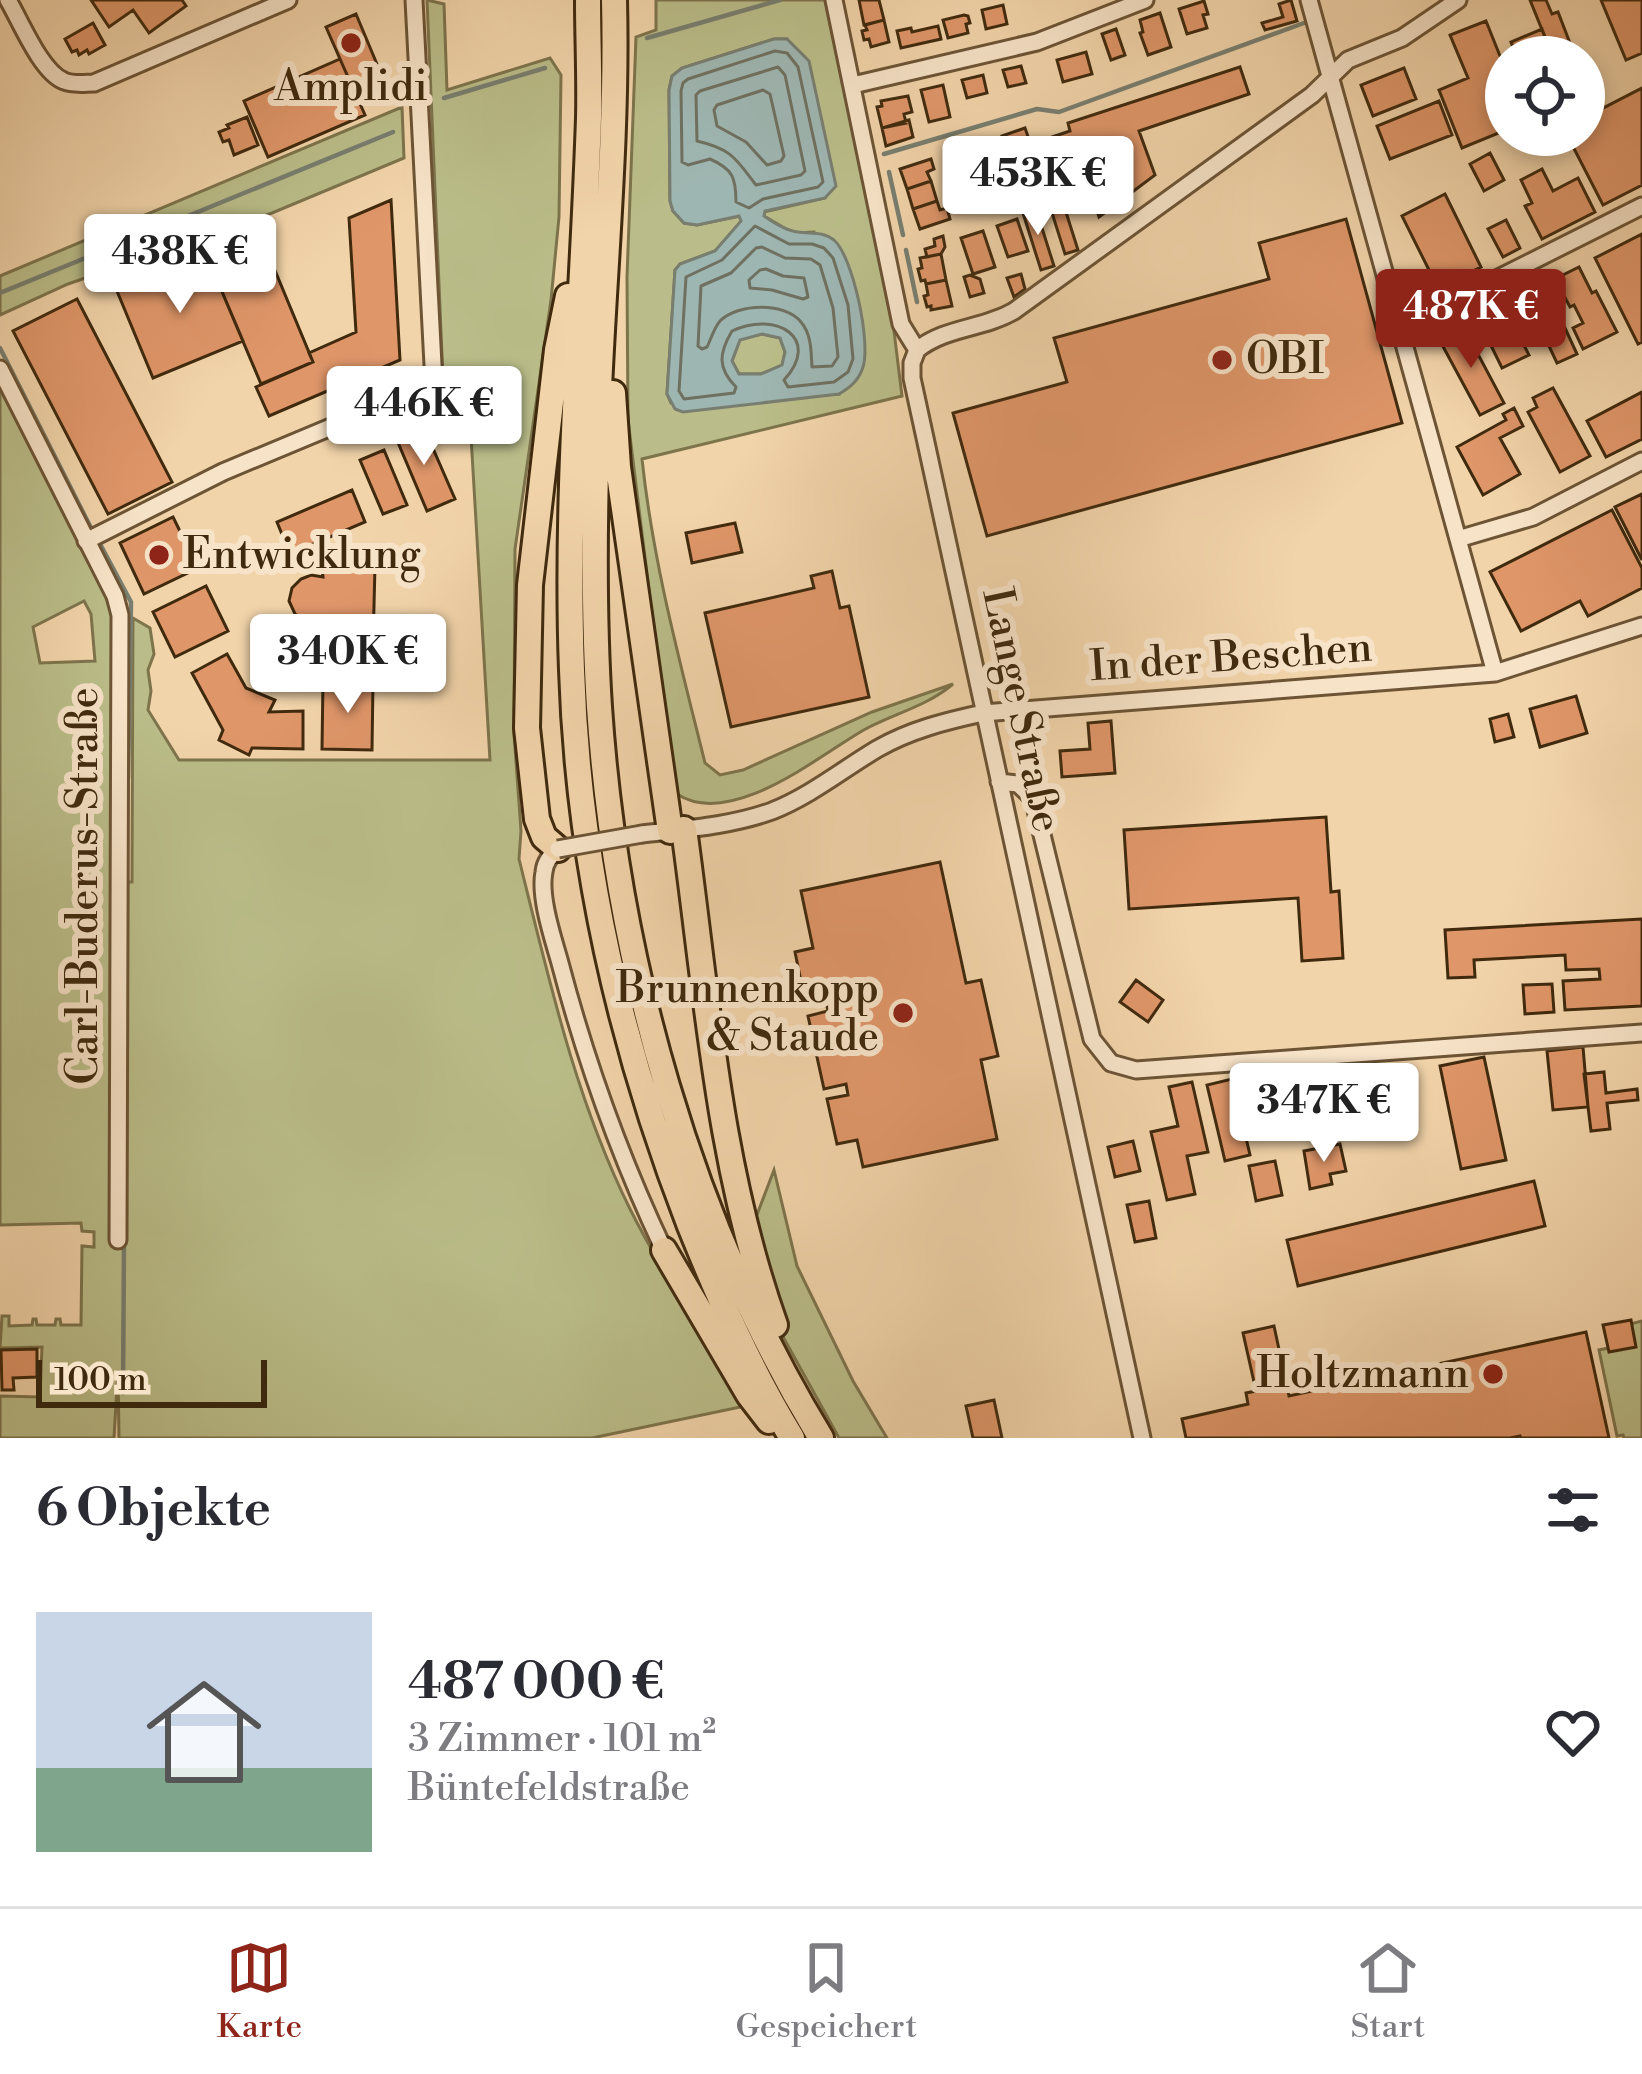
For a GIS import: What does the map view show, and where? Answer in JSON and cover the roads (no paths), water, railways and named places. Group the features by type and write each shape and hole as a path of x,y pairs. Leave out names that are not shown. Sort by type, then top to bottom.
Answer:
{"highway":[{"path":"588,0 589,117 570,542 572,673 590,875 652,1122 709,1274 792,1438"},
{"path":"614,0 607,285 596,465 596,632 606,785 636,967 694,1166 738,1279 815,1428"},
{"path":"558,849 544,837 533,797 527,728 530,585 557,350 582,223"},
{"path":"607,285 618,467 729,1158 747,1241 815,1428"},
{"path":"664,1250 749,1395 782,1438"}],"street":[{"path":"8,0 46,67 61,80 76,83 94,83 288,0"},
{"path":"86,541 223,472 434,385 414,0"},
{"name":"Lange Straße","path":"834,0 901,324 916,350 912,378 1142,1438"},
{"path":"853,85 1036,42 1145,0"},
{"path":"1309,0 1495,673"},
{"path":"916,350 941,335 987,324 1014,311 1312,95 1348,60 1402,38 1458,0"},
{"path":"1399,328 1642,206"},
{"name":"Carl-Buderus-Straße","path":"0,369 115,596 121,628 118,1240"},
{"path":"1458,539 1533,517 1642,461"},
{"name":"In der Beschen","path":"558,849 747,818 830,781 908,733 983,713 1495,673 1642,626"},
{"path":"999,782 1018,784 1033,798 1092,1039 1111,1063 1136,1070 1642,1034"},
{"path":"558,849 548,859 543,883 565,983 610,1124 664,1250"}],"water":[{"path":"774,39 787,39 809,61 836,186 825,198 765,211 764,216 789,230 830,237 848,264 865,355 857,379 839,394 683,412 675,409 667,394 675,270 715,251 741,221 739,216 697,225 684,223 673,211 669,90 672,76 682,68","holes":["762,334 780,338 785,352 782,365 761,374 739,374 732,361 740,340"]}],"waterway":[{"path":"647,38 780,0"},
{"path":"884,154 1037,109 1059,112 1304,23"},
{"path":"444,98 545,68"},
{"path":"0,293 393,132"},
{"path":"889,172 903,235"},
{"path":"906,250 917,302"},
{"path":"0,348 92,530"},
{"path":"99,542 131,602 128,778"},
{"path":"123,1393 124,1243"}],"place":[{"name":"Amplidi","path":"351,43"},
{"name":"OBI","path":"1222,360"},
{"name":"Entwicklung","path":"159,555"},
{"name":"Brunnenkopp & Staude","path":"903,1013"},
{"name":"Holtzmann","path":"1493,1374"}]}
